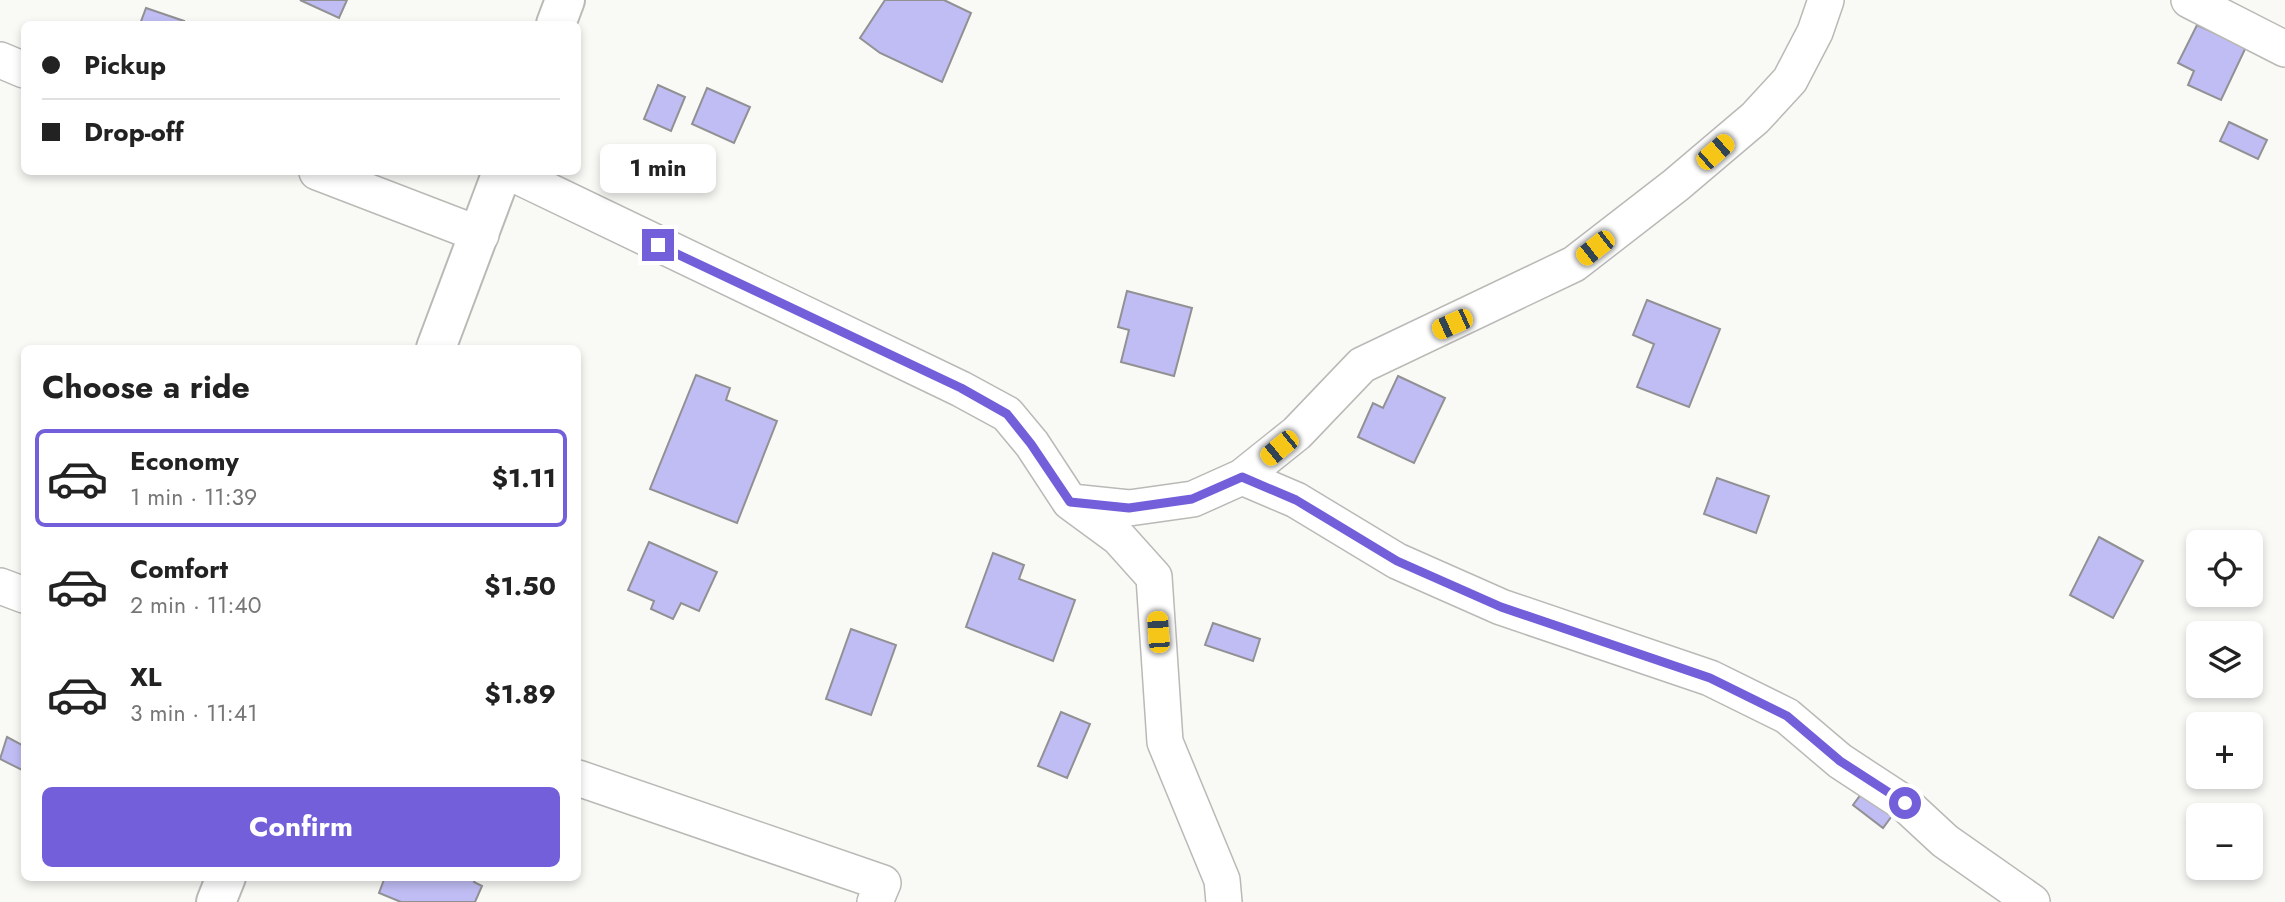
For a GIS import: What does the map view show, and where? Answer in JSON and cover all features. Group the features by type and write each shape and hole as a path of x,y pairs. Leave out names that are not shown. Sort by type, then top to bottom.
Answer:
{"street":[{"path":"557,21 565,0"},
{"path":"1070,502 1129,508 1192,499 1242,477 1297,433 1362,365 1574,264 1676,186 1755,118 1790,80 1815,32 1826,0"},
{"path":"2189,0 2285,49"},
{"path":"0,60 21,69"},
{"path":"325,175 481,235"},
{"path":"437,345 481,235 501,175"},
{"path":"515,175 961,388 1007,414 1070,502 1119,538 1154,577 1165,742 1222,880 1224,902"},
{"path":"1242,477 1296,500 1397,561 1501,607 1710,678 1787,716 1840,761 1905,803 1945,841 2032,902"},
{"path":"0,586 21,594"},
{"path":"581,779 883,883 875,902"},
{"path":"216,902 224,881"}],"building":[{"path":"300,0 347,0 339,18"},
{"path":"885,0 944,0 971,13 942,82 880,53 860,38"},
{"path":"146,8 184,21 141,21"},
{"path":"2197,25 2246,47 2221,100 2188,85 2194,71 2178,63"},
{"path":"658,85 685,97 671,131 644,119"},
{"path":"707,88 750,107 734,143 692,124"},
{"path":"2229,122 2267,140 2258,159 2220,141"},
{"path":"1127,291 1192,308 1174,376 1121,362 1129,330 1118,327"},
{"path":"1647,300 1720,329 1689,407 1637,387 1654,344 1633,335"},
{"path":"696,375 730,388 726,400 777,421 737,523 650,489"},
{"path":"1398,376 1445,398 1414,463 1358,437 1373,403 1383,408"},
{"path":"1717,478 1769,496 1756,533 1704,514"},
{"path":"2099,537 2143,561 2113,618 2070,595"},
{"path":"649,542 717,572 699,611 681,603 673,619 651,609 654,601 628,590"},
{"path":"993,553 1024,565 1019,579 1075,600 1053,661 966,627"},
{"path":"1213,623 1260,639 1253,661 1205,645"},
{"path":"851,629 896,645 871,715 826,699"},
{"path":"1061,712 1090,724 1067,778 1038,766"},
{"path":"7,737 21,744 21,770 0,759"},
{"path":"1867,786 1897,809 1883,828 1853,805"},
{"path":"384,881 474,881 482,886 475,902 401,902 379,893"}],"route":[{"path":"658,245 961,388 1007,414 1070,502 1129,508 1192,499 1242,477 1296,500 1397,561 1501,607 1710,678 1787,716 1840,761 1905,803"}]}
